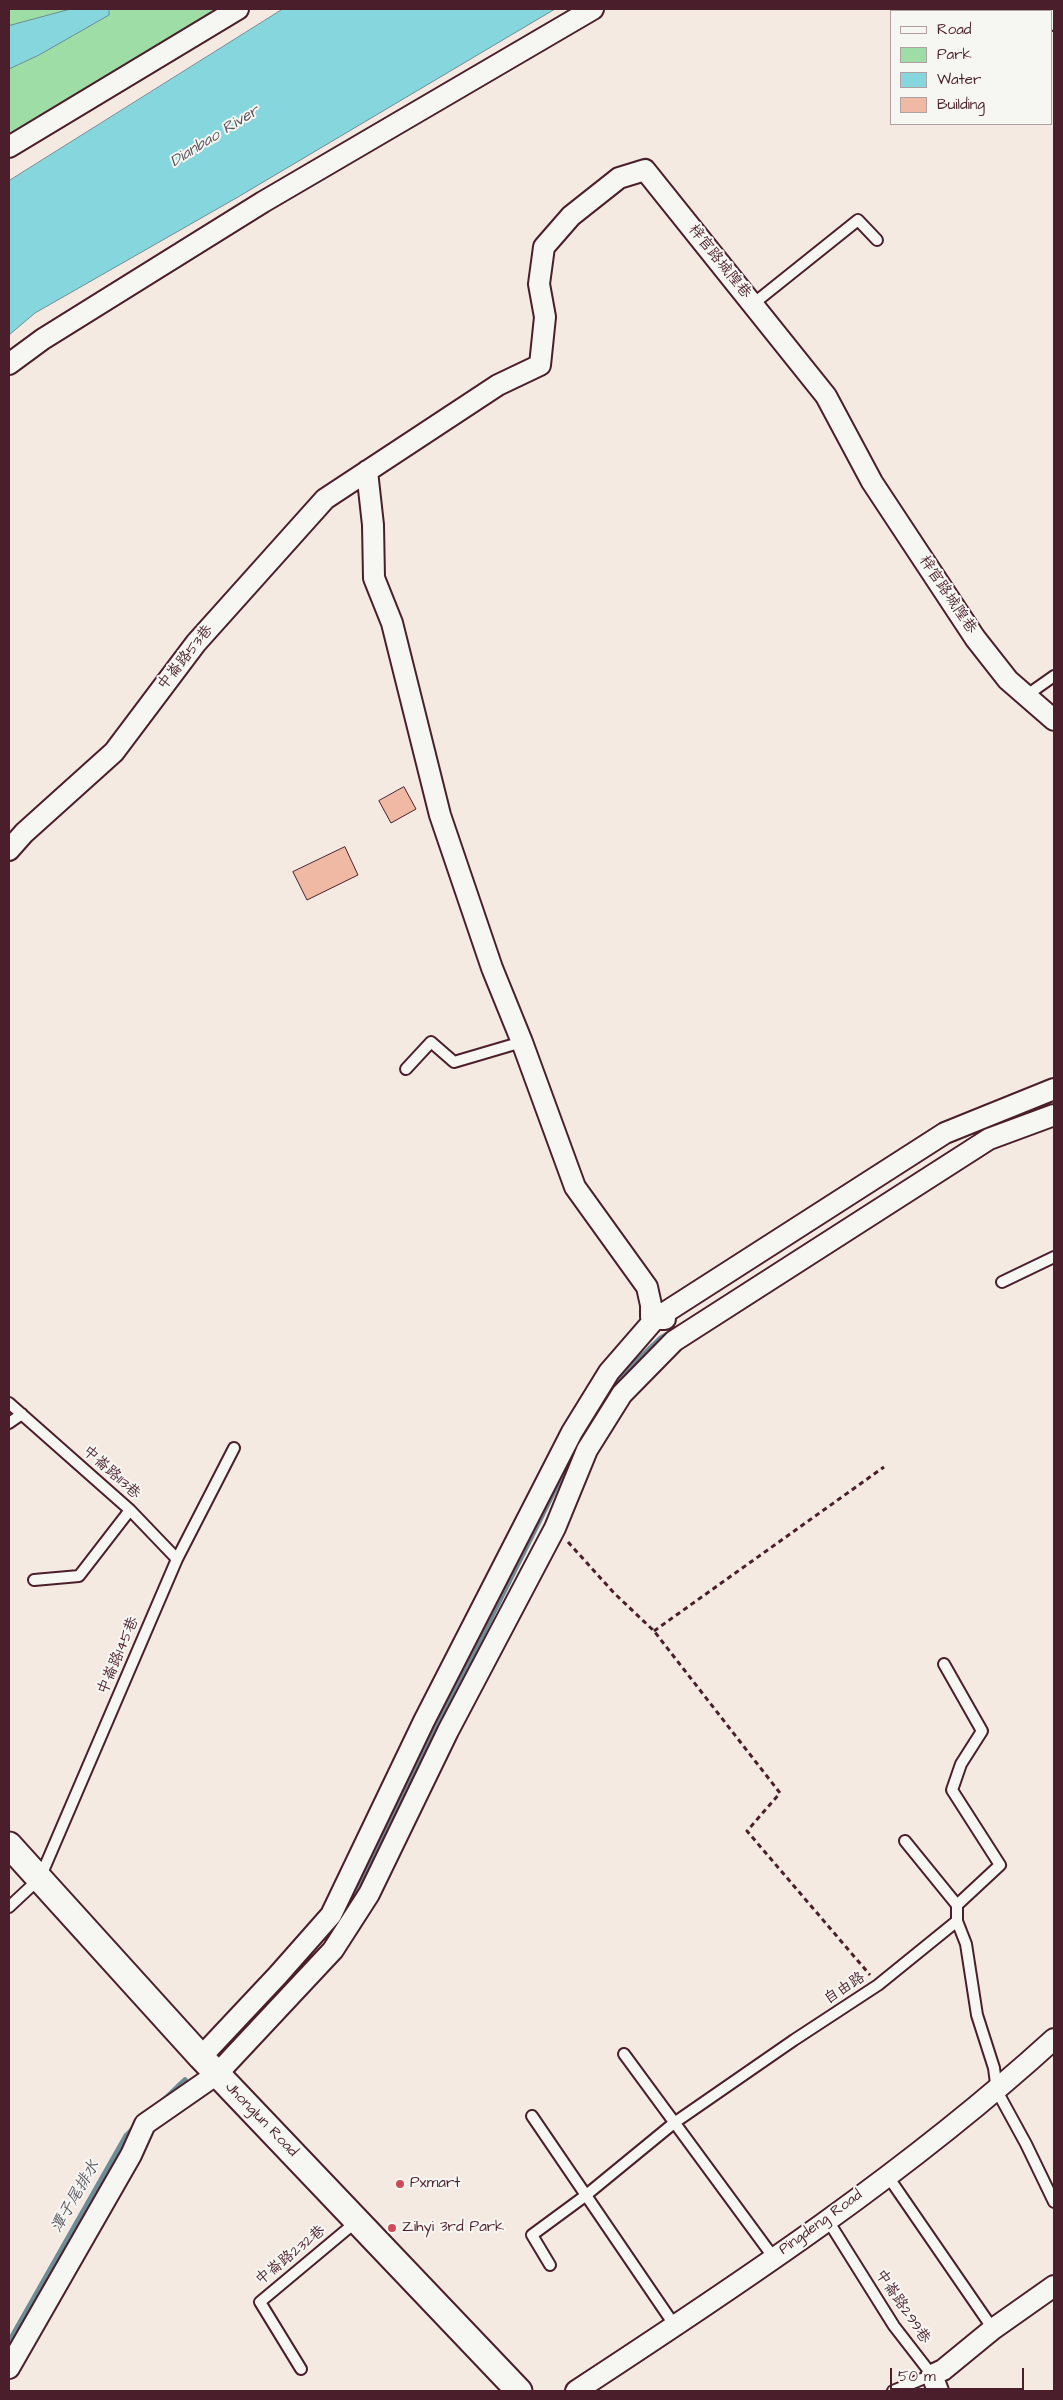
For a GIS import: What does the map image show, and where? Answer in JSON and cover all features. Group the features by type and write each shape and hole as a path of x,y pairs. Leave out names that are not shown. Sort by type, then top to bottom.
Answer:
{"street":[{"path":"9,146 238,9"},
{"path":"9,364 43,339 263,202 592,9"},
{"name":"梓官路城隍巷","path":"366,471 498,385 540,365 545,317 538,284 544,247 571,216 618,178 645,170 826,396 872,482 976,638 1008,680 1054,720"},
{"path":"366,471 373,525 374,578 392,623 440,815 492,968 522,1042 575,1187 647,1287 651,1305 651,1317 668,1328"},
{"name":"中崙路53巷","path":"9,850 24,832 114,752 196,643 325,499 366,471"},
{"path":"436,1726 572,1432 609,1372 668,1328 952,1145 1054,1089"},
{"path":"9,2368 131,2155 146,2124 209,2065 278,1975 331,1915 436,1726 555,1528 588,1450 622,1394 668,1328 952,1145 989,1138 1054,1115"},
{"name":"Jhonglun Road","path":"9,1845 209,2065 519,2391"},
{"name":"Pingdeng Road","path":"576,2391 774,2258 887,2175 997,2091 1054,2039"},
{"path":"935,2383 943,2370 993,2330 1054,2286"}],"lane":[{"path":"753,304 858,220 877,240"},
{"path":"1027,696 1054,676"},
{"path":"406,1069 431,1042 454,1062 522,1042"},
{"path":"1002,1282 1054,1257"},
{"name":"中崙路113巷","path":"9,1403 130,1510 177,1559"},
{"path":"9,1423 22,1414"},
{"name":"中崙路145巷","path":"40,1878 177,1559 234,1448"},
{"path":"34,1580 79,1576 130,1510"},
{"path":"944,1664 982,1731 961,1764 952,1790 1000,1866 956,1905"},
{"path":"906,1841 956,1905 957,1921 966,1944 977,2015 994,2068 997,2091 1026,2144 1054,2202"},
{"path":"9,1907 40,1878"},
{"name":"自由路","path":"550,2265 532,2235 586,2196 674,2123 794,2040 878,1985 957,1921"},
{"path":"624,2054 774,2258"},
{"path":"532,2116 675,2326"},
{"path":"887,2175 993,2330"},
{"name":"中崙路299巷","path":"827,2219 894,2326 935,2383"},
{"name":"中崙路232巷","path":"301,2369 260,2302 357,2221"},
{"path":"893,2391 935,2383"}],"path":[{"path":"654,1631 884,1467"},
{"path":"555,1528 614,1593 654,1631 780,1793 746,1831 878,1985"}],"green space":[{"path":"9,9 220,9 9,133"}],"water":[{"path":"71,9 109,9 109,15 39,55 9,69 9,26"},
{"name":"Dianbao River","path":"283,9 555,9 238,197 35,313 9,335 9,181"}],"building":[{"path":"404,787 416,809 391,823 379,801"},
{"path":"345,847 358,875 307,900 293,872"}],"waterway":[{"path":"611,1386 661,1338 671,1332"},
{"path":"337,1922 342,1916 577,1445 600,1405"},
{"path":"267,2001 285,1982"},
{"name":"潭子尾排水","path":"164,2100 185,2080"},
{"name":"潭子尾排水","path":"9,2342 126,2136 135,2127"}],"place":[{"name":"Pxmart","path":"400,2184"},
{"name":"Zihyi 3rd Park","path":"392,2228"}]}
